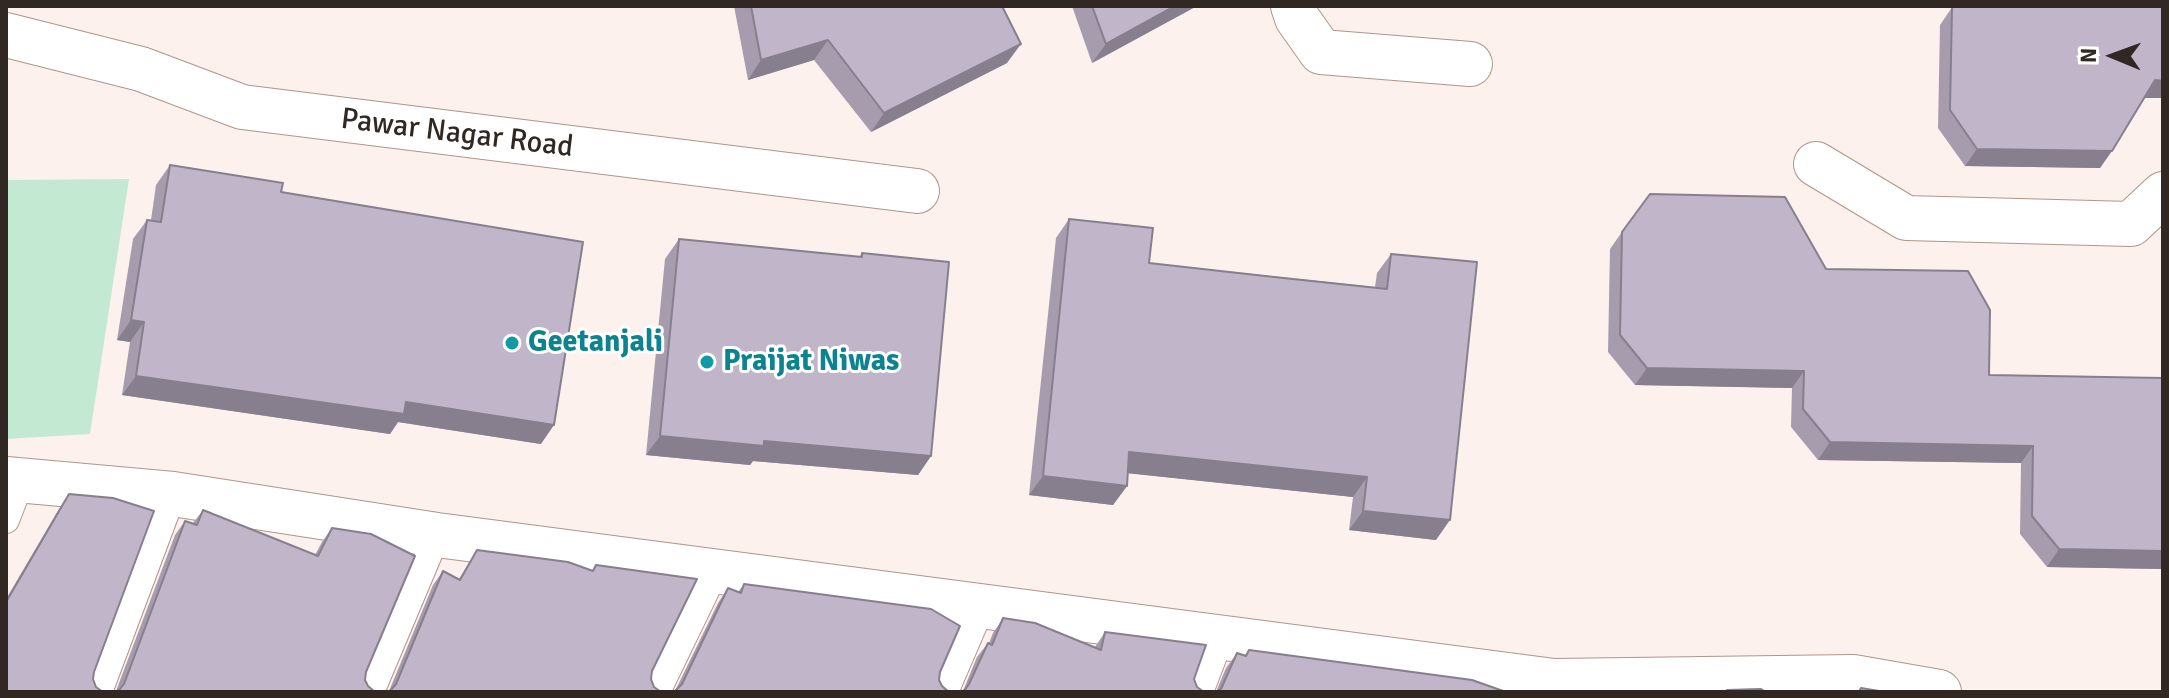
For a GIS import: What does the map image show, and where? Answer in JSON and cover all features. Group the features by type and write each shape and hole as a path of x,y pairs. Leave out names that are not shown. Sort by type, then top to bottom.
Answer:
{"street":[{"path":"1293,6 1297,18 1321,52 1470,64"},
{"name":"Pawar Nagar Road","path":"6,35 141,69 242,107 917,191"},
{"path":"1816,164 1906,218 2131,224 2163,194"},
{"path":"11,493 173,494 437,535 1221,637 1551,686 1850,684 1939,692"}],"lane":[{"path":"99,692 173,494"},
{"path":"371,692 437,535"},
{"path":"657,692 715,572"},
{"path":"945,692 982,606"},
{"path":"1200,692 1221,637"}],"green space":[{"path":"129,179 90,434 6,439 6,180"}],"building":[{"path":"751,6 1002,6 1021,44 884,113 828,40 761,60"},
{"path":"1092,6 1175,6 1106,44"},
{"path":"1953,6 2163,6 2163,81 2155,80 2112,151 1977,149 1950,110"},
{"path":"170,165 283,183 281,192 583,242 554,425 406,402 404,414 136,376 144,322 131,320 147,220 161,222"},
{"path":"1650,194 1785,197 1826,269 1968,271 1990,310 1989,375 2163,378 2163,551 2059,549 2032,516 2033,446 1830,442 1803,409 1804,371 1647,368 1620,335 1622,232"},
{"path":"1069,219 1153,228 1149,263 1387,289 1391,254 1477,262 1450,520 1363,511 1367,477 1129,452 1127,486 1043,476"},
{"path":"679,239 862,257 862,253 949,262 931,456 764,441 764,446 660,436"},
{"path":"69,494 113,498 154,511 94,672 96,687 103,692 6,692 6,602"},
{"path":"203,510 318,556 332,528 371,534 415,556 366,672 365,680 375,692 115,692 124,684 185,521 197,525"},
{"path":"477,550 568,562 593,571 596,565 697,579 652,671 654,687 661,692 387,692 396,684 443,571 460,580"},
{"path":"744,584 931,609 960,626 940,672 939,680 949,692 672,692 682,684 728,588 741,593"},
{"path":"1003,618 1035,623 1101,650 1105,632 1206,645 1194,679 1197,687 1204,692 960,692 969,684 988,643 992,645"},
{"path":"1249,650 1472,680 1506,692 1216,692 1221,689 1237,653 1246,656"},
{"path":"1861,688 1885,692 1859,692"},
{"path":"1761,689 1766,692 1726,692 1727,690"}],"place":[{"name":"Geetanjali","path":"512,343"},
{"name":"Praijat Niwas","path":"707,362"}]}
